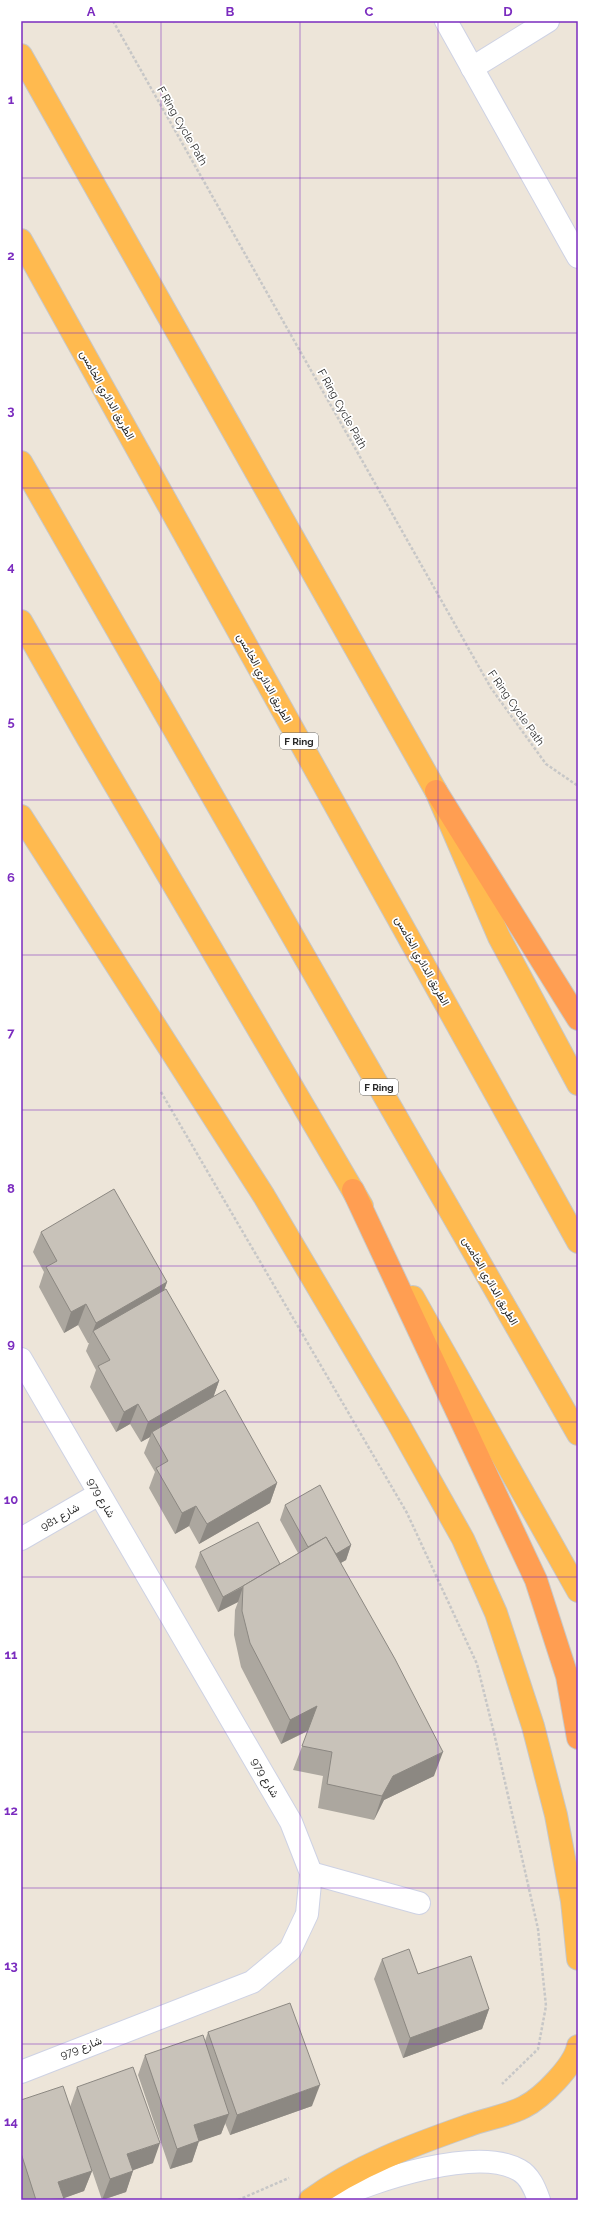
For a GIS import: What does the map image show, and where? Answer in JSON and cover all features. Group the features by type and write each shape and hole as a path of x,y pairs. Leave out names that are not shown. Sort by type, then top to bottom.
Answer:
{"highway":[{"path":"21,55 436,791 578,1019"},
{"name":"الطريق الدائري الخامس","path":"21,240 578,1242"},
{"name":"الطريق الدائري الخامس","path":"21,462 578,1434"},
{"path":"21,621 91,744 353,1190 578,1590"},
{"path":"436,791 499,937 578,1084"},
{"path":"21,816 264,1196 398,1422 463,1538 496,1613 533,1726 556,1815 572,1901 578,1959"},
{"path":"353,1190 536,1580 567,1676 578,1738"},
{"path":"310,2200 350,2174 466,2126 525,2107 547,2090 558,2078 578,2046"}],"street":[{"path":"446,21 578,257"},
{"path":"472,68 548,21"},
{"name":"شارع 979","path":"21,1359 291,1822 311,1873 307,1914 290,1950 252,1982 21,2072"},
{"name":"شارع 981","path":"21,1539 99,1494"},
{"path":"311,1873 419,1903"},
{"path":"332,2200 390,2177 434,2167 480,2161 503,2163 520,2170 534,2185 539,2200"}],"path":[{"name":"F Ring Cycle Path","path":"113,21 491,688 546,764 578,786"},
{"path":"160,1091 407,1513 477,1664 538,1929 546,2006 538,2049 501,2084"},
{"path":"238,2200 295,2176"}],"building":[{"path":"114,1189 167,1282 96,1323 86,1304 71,1312 46,1267 57,1261 41,1232"},
{"path":"166,1289 219,1381 148,1422 138,1404 124,1412 98,1366 110,1360 93,1331"},
{"path":"225,1390 277,1483 207,1524 196,1506 182,1513 156,1468 168,1461 152,1432"},
{"path":"320,1485 351,1545 336,1554 326,1537 308,1547 285,1505"},
{"path":"258,1522 280,1564 223,1597 200,1552"},
{"path":"326,1537 395,1659 443,1752 393,1776 382,1796 327,1784 332,1752 302,1746 317,1706 290,1720 250,1643 242,1611 243,1586"},
{"path":"409,1949 418,1974 471,1956 489,2009 410,2038 382,1959"},
{"path":"290,2003 320,2085 237,2115 208,2032"},
{"path":"203,2035 229,2114 194,2125 199,2141 177,2149 145,2055"},
{"path":"133,2067 160,2143 127,2154 133,2171 110,2179 77,2087"},
{"path":"63,2086 92,2171 58,2182 64,2199 36,2200 21,2153 21,2100"}]}
